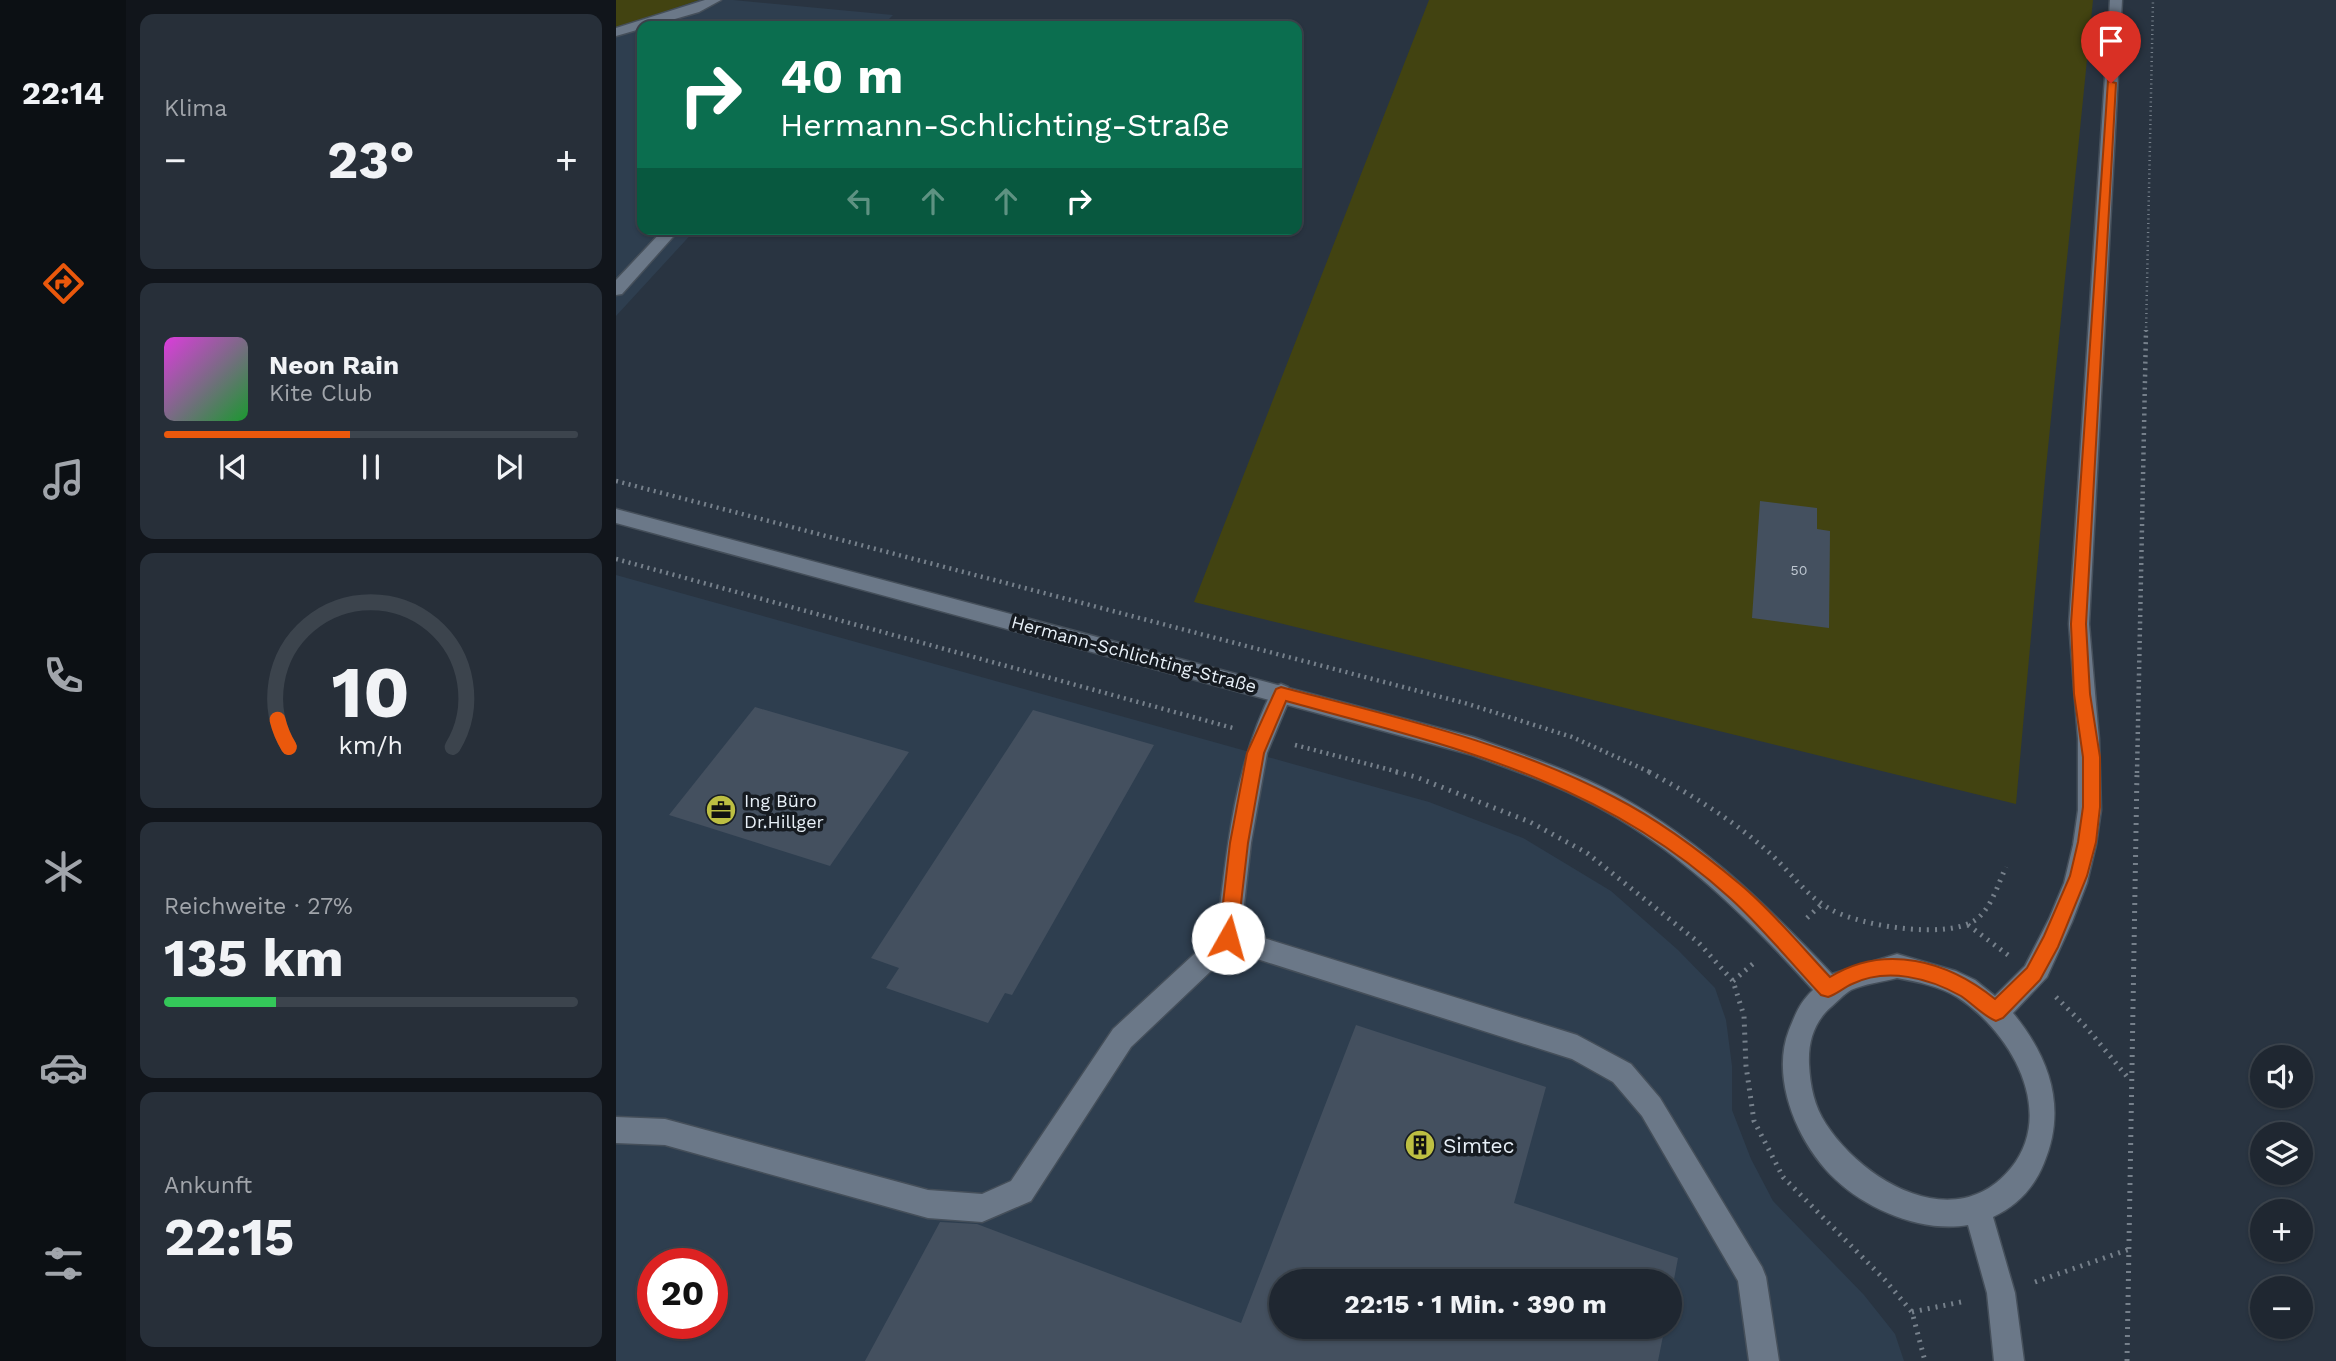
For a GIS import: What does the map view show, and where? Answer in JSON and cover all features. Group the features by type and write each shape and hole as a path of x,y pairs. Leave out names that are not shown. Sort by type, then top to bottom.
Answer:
{"street":[{"path":"654,21 715,0"},
{"path":"1996,1012 2034,974 2078,876 2087,842 2091,807 2091,757 2082,694 2078,624 2116,0"},
{"path":"616,32 637,26"},
{"path":"616,290 667,235"},
{"name":"Hermann-Schlichting-Straße","path":"616,516 1474,746 1542,771 1609,802 1674,843 1736,892 1828,988"},
{"path":"616,1130 665,1132 928,1204 982,1208 1021,1191 1122,1038 1228,938 1239,843 1256,753 1281,693"},
{"path":"1228,938 1577,1048 1622,1073 1651,1107 1752,1277 1764,1361"},
{"path":"1896,967 1923,970 1950,979 1996,1012 2017,1037 2032,1065 2041,1095 2043,1125 2037,1153 2023,1178 2003,1197 1977,1209 1946,1214 1914,1211 1881,1198 1851,1178 1827,1153 1809,1124 1797,1092 1795,1062 1799,1032 1810,1008 1828,988 1848,976 1872,969 1896,967"},
{"path":"1977,1209 2001,1293 2009,1361"}],"path":[{"path":"2127,1361 2130,1080 2153,0"},
{"path":"616,559 1416,777 1530,822 1587,853 1698,942 1733,981 1744,1016 1746,1066 1754,1121 1783,1177 1885,1280 1912,1312 1925,1361"},
{"path":"1822,904 1836,913 1878,925 1918,930 1968,925 1984,912 2006,867"}],"shaded area":[{"path":"616,0 733,0 893,15 887,21 637,21 637,235 690,235 616,316"},
{"path":"616,0 699,0 616,28"},
{"path":"1429,0 2093,0 2046,468 2016,804 1194,602"},
{"path":"616,575 1429,802 1523,838 1611,891 1678,950 1715,988 1726,1020 1732,1066 1732,1110 1751,1159 1773,1201 1864,1295 1895,1334 1904,1361 616,1361"}],"building":[{"path":"1760,501 1817,508 1817,529 1830,531 1829,628 1752,618"},
{"path":"755,707 909,752 830,866 669,815"},
{"path":"1033,710 1154,745 1012,995 1005,993 988,1023 886,988 899,968 871,958"},
{"name":"Simtec","path":"1356,1025 1546,1087 1514,1203 1678,1258 1676,1269 1269,1269 1269,1339 1662,1339 1658,1361 865,1361 940,1222 977,1224 1241,1323"}],"place":[{"name":"Ing Büro Dr.Hillger","path":"721,810"},
{"name":"Simtec","path":"1420,1145"}],"route":[{"path":"1228,938 1239,843 1256,753 1281,693 1474,746 1542,771 1609,802 1674,843 1736,892 1828,988 1848,976 1872,969 1896,967 1923,970 1950,979 1996,1012 2034,974 2067,907 2087,842 2091,807 2091,757 2082,694 2078,624 2111,83"}]}
